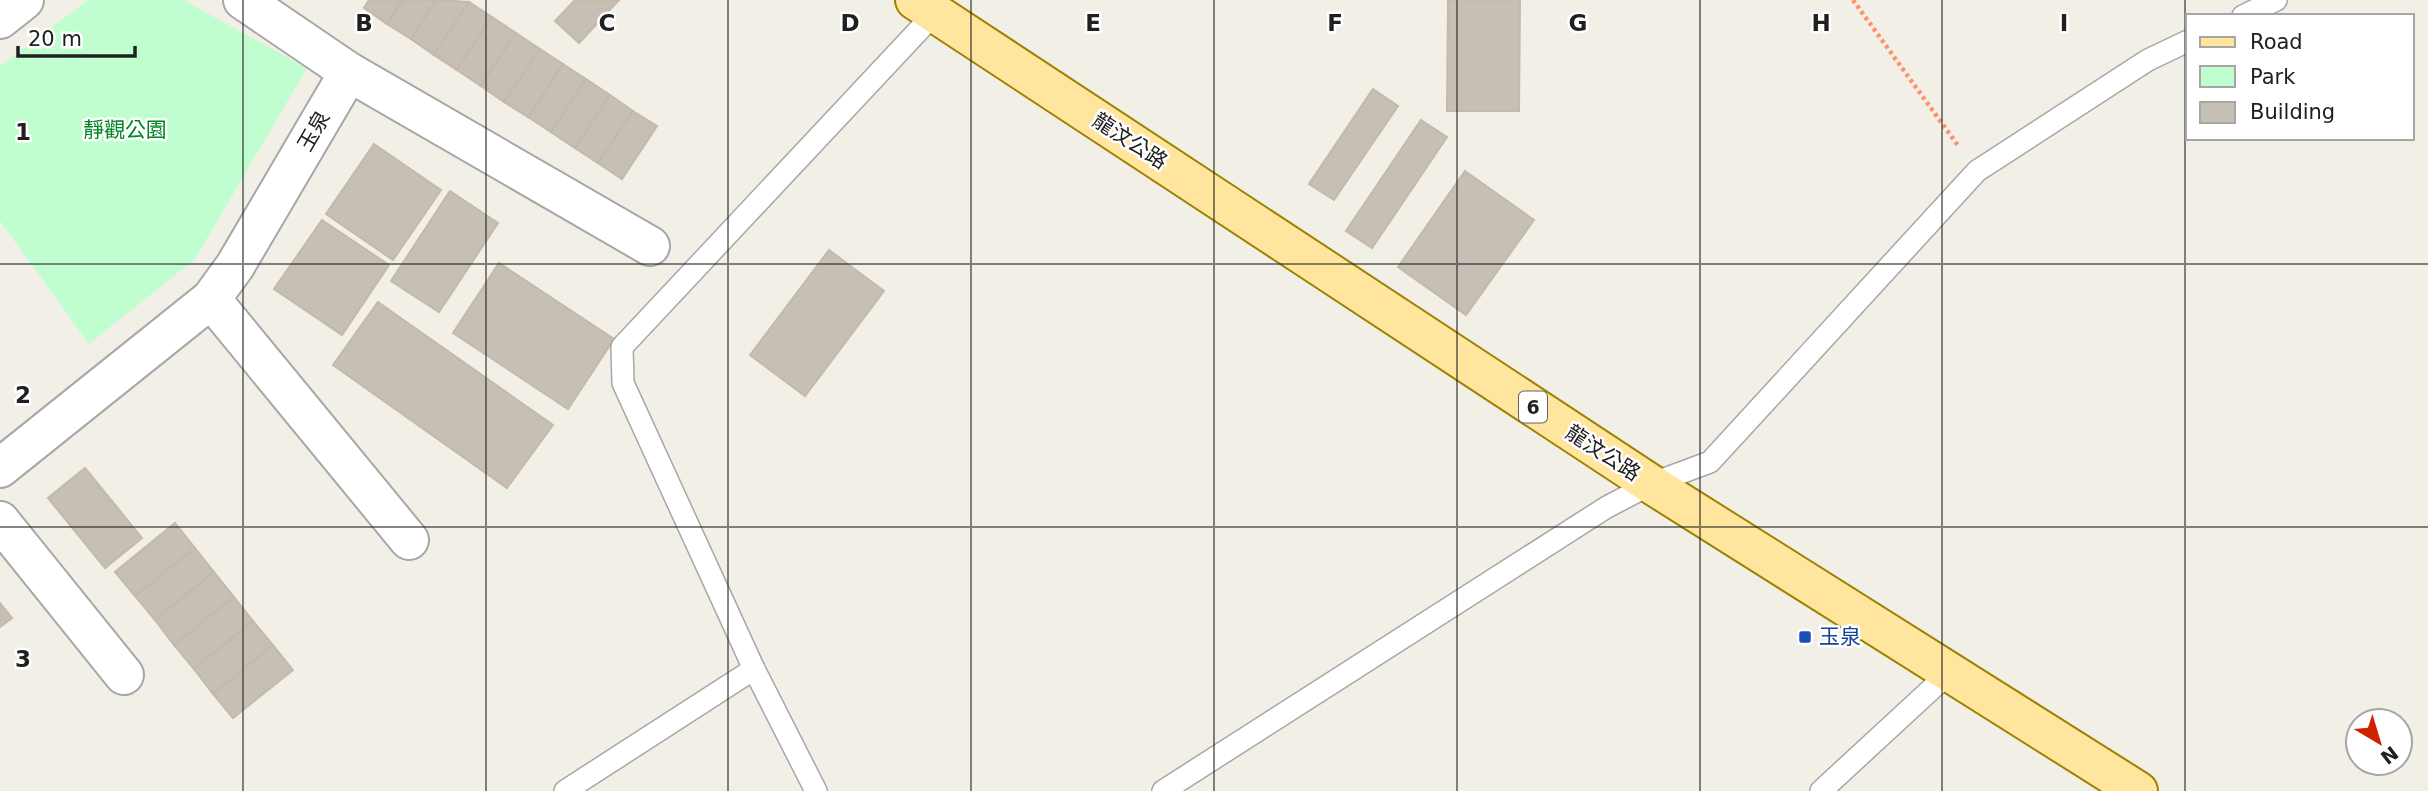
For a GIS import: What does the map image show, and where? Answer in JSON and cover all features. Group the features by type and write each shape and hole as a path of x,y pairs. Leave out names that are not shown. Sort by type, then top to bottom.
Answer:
{"main road":[{"name":"龍汶公路","path":"925,7 1651,484 2138,791"}],"street":[{"path":"0,19 24,0"},
{"path":"243,0 349,72 650,246"},
{"name":"玉泉","path":"0,468 211,299 235,266 349,72"},
{"path":"211,299 409,540"},
{"path":"0,521 124,675"}],"lane":[{"path":"2247,14 2276,0"},
{"path":"816,791 754,669 623,383 622,347 925,7"},
{"path":"1163,791 1595,514 1651,484 1710,462 1977,172 2148,60 2186,42"},
{"path":"565,791 754,669"},
{"path":"1821,791 1950,672"}],"path":[{"path":"1853,0 1977,172"}],"green space":[{"name":"靜觀公園","path":"88,0 183,0 307,68 195,259 89,344 0,221 0,66"}],"building":[{"path":"369,0 403,0 387,24 364,8"},
{"path":"403,0 437,0 411,39 387,24"},
{"path":"437,0 469,2 434,55 411,39"},
{"path":"575,0 619,0 579,43 555,21"},
{"path":"1448,0 1520,0 1519,111 1447,111"},
{"path":"469,2 492,17 457,70 434,55"},
{"path":"492,17 516,33 481,86 457,70"},
{"path":"516,33 540,49 504,102 481,86"},
{"path":"540,49 563,64 528,117 504,102"},
{"path":"563,64 586,79 551,132 528,117"},
{"path":"586,79 610,95 575,148 551,132"},
{"path":"1373,89 1398,106 1334,200 1309,184"},
{"path":"610,95 633,111 598,163 575,148"},
{"path":"633,111 657,126 622,179 598,163"},
{"path":"1421,120 1447,137 1372,248 1346,231"},
{"path":"374,144 441,190 393,260 326,214"},
{"path":"1465,171 1534,220 1466,315 1398,267"},
{"path":"450,191 498,223 439,312 391,281"},
{"path":"322,220 389,265 342,335 274,289"},
{"path":"829,250 884,291 805,396 750,355"},
{"path":"499,263 614,339 568,409 453,333"},
{"path":"378,302 553,425 507,488 333,365"},
{"path":"85,468 142,538 105,568 48,498"},
{"path":"175,523 195,548 135,596 115,572"},
{"path":"195,548 214,572 155,620 135,596"},
{"path":"214,572 234,597 174,645 155,620"},
{"path":"234,597 253,621 194,669 174,645"},
{"path":"0,603 12,618 0,627"},
{"path":"253,621 273,645 213,694 194,669"},
{"path":"273,645 293,670 233,718 213,694"}],"place":[{"name":"玉泉","path":"1805,637"}]}
